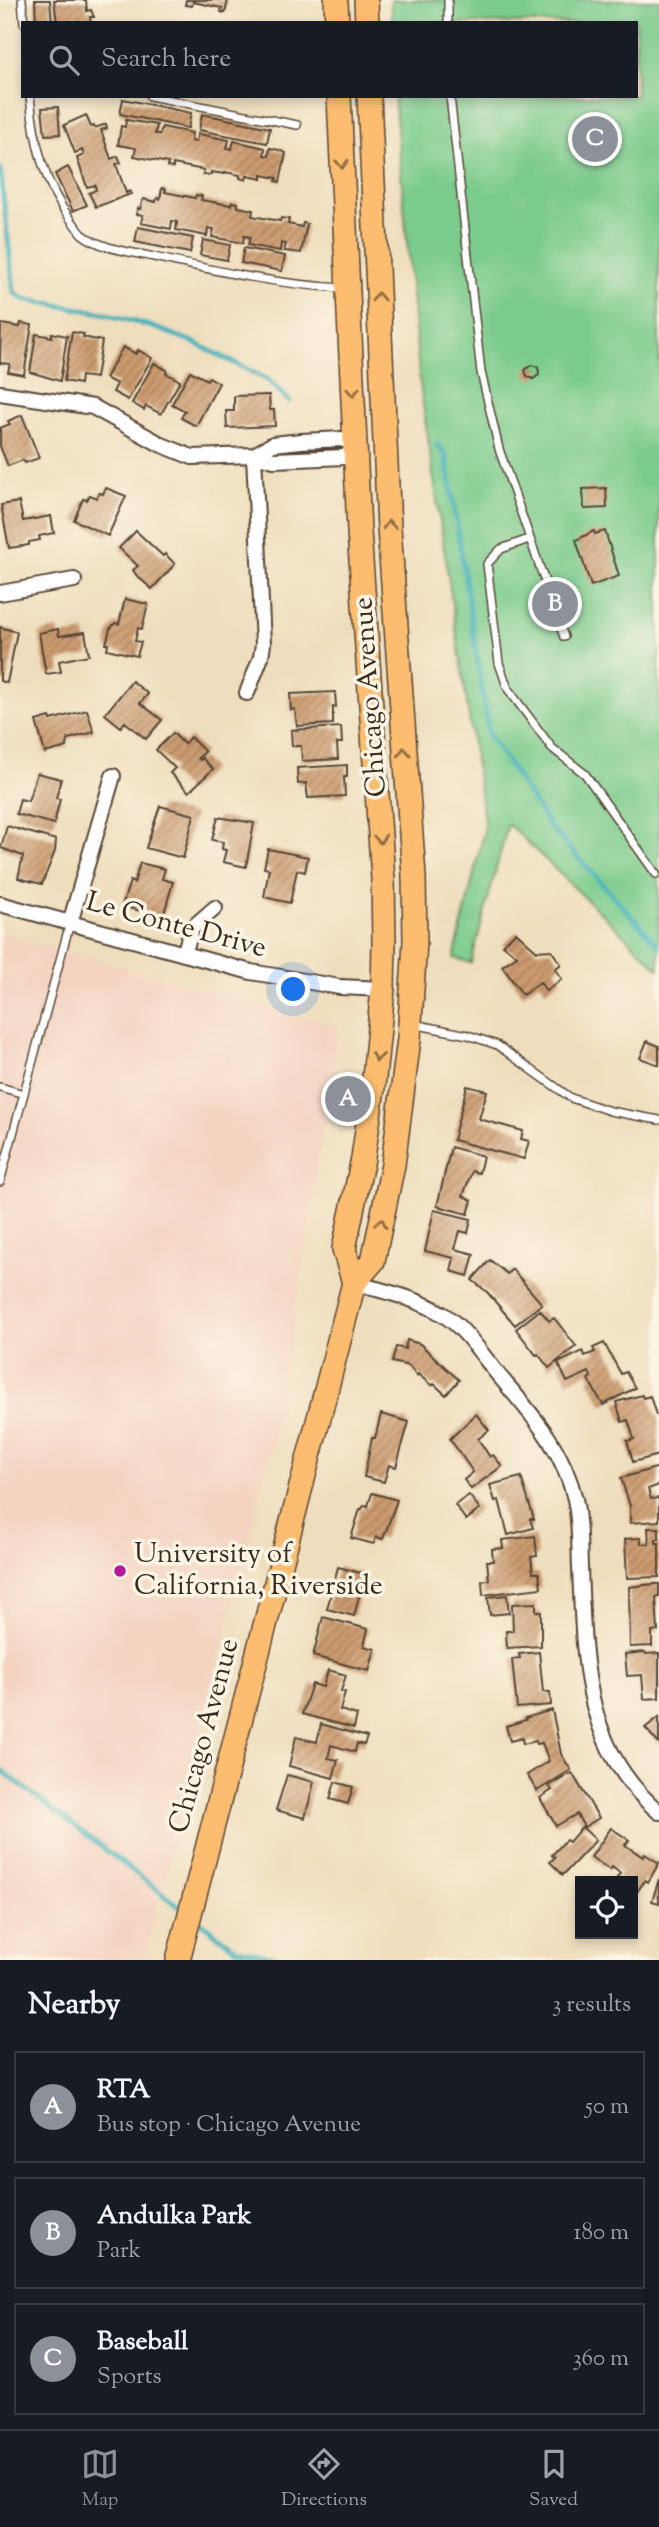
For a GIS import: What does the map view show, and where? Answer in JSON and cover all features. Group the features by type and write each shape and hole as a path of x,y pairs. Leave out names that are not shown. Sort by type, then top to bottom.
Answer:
{"main road":[{"path":"336,0 337,21"},
{"path":"366,0 367,21"},
{"name":"Chicago Avenue","path":"339,98 355,447 383,879 383,989 363,1158 344,1249 354,1283"},
{"name":"Chicago Avenue","path":"178,1960 354,1283 373,1261 393,1165 411,1023 415,942 414,876 389,527 369,98"},
{"path":"399,1120 390,1106 400,1012 396,997 383,989 415,942"}],"street":[{"path":"0,393 93,407 162,445 192,457 254,455 273,444 301,441 343,439 355,447"},
{"path":"247,693 264,644 254,455"},
{"path":"0,593 74,580"},
{"path":"70,923 113,776"},
{"name":"Le Conte Drive","path":"0,904 251,972 341,987 383,989"},
{"path":"184,954 192,928 215,908"},
{"path":"354,1283 404,1297 445,1316 542,1427 557,1451 575,1501 583,1634 590,1696 600,1726 628,1780 644,1800 659,1812"}],"lane":[{"path":"22,0 24,21"},
{"path":"448,0 448,21"},
{"path":"30,98 33,127 46,178 63,209 83,234 108,247 256,279 303,286 347,288"},
{"path":"160,98 297,125"},
{"path":"450,98 481,372 499,449 564,637"},
{"path":"529,540 501,549 487,564 502,677 516,701 552,748 585,774 656,874"},
{"path":"0,1182 70,923"},
{"path":"411,1023 468,1035 496,1045 572,1098 610,1111 659,1120"},
{"path":"0,1087 24,1094"}],"shaded area":[{"name":"University of California, Riverside","path":"0,934 339,1027 279,1417 144,1960 0,1960"}],"green space":[{"path":"391,0 659,0 659,969 508,824 471,963 454,958 485,827 420,385 394,98 638,98 638,21 392,21"}],"building":[{"path":"35,0 50,0 52,21 36,21"},
{"path":"54,0 86,0 87,11 91,10 94,17 90,17 91,21 57,21"},
{"path":"186,0 228,0 225,13 221,12 222,8 193,2 192,6 185,5"},
{"path":"123,99 191,113 188,128 120,114"},
{"path":"58,107 60,134 45,135 42,108"},
{"path":"202,114 270,128 267,143 199,130"},
{"path":"86,115 91,127 106,124 107,128 101,130 111,159 118,156 121,163 116,164 126,193 130,191 131,194 96,207 89,193 96,190 95,185 87,187 77,158 84,155 82,150 75,153 64,125"},
{"path":"126,120 157,125 155,134 160,134 162,127 192,133 191,141 196,142 198,134 229,140 227,148 232,149 234,141 265,148 264,155 269,156 270,148 279,150 286,153 280,182 276,181 277,178 262,175 262,179 247,176 246,180 240,178 240,175 225,172 203,174 204,170 173,164 173,168 167,167 168,163 134,156 136,148 118,145 121,126 125,127"},
{"path":"68,167 87,205 73,211 55,174"},
{"path":"162,188 166,189 165,192 195,198 196,195 202,196 201,200 231,205 232,202 238,203 238,207 253,210 252,216 280,221 281,218 289,219 288,224 302,227 303,223 307,224 301,253 284,251 286,244 281,243 280,251 248,245 250,237 244,236 243,243 212,237 214,229 208,228 207,236 176,230 177,222 172,221 171,229 141,223 143,215 136,214 143,199 156,202 157,198 160,199"},
{"path":"138,227 193,238 190,253 135,242"},
{"path":"203,240 230,245 227,260 200,255"},
{"path":"244,248 285,256 282,271 241,263"},
{"path":"21,323 32,325 24,375 8,372 10,364 0,363 1,324 20,327"},
{"path":"72,332 102,341 96,378 81,376 80,384 64,381"},
{"path":"52,333 67,336 60,381 30,372 36,334 52,337"},
{"path":"123,347 136,354 138,350 152,358 128,400 113,392 117,384 105,378"},
{"path":"154,363 180,381 161,414 146,406 144,410 132,403"},
{"path":"531,365 538,367 539,375 533,379 527,376 525,370"},
{"path":"190,371 219,383 196,426 181,418 185,411 172,404"},
{"path":"269,395 275,426 227,428 226,411 234,411 234,396"},
{"path":"22,415 39,458 8,466 0,446 0,428"},
{"path":"106,488 126,496 108,536 74,520 83,499 87,500 90,495 97,498"},
{"path":"606,488 607,508 584,509 583,489"},
{"path":"19,502 23,521 51,516 54,533 39,536 40,540 29,542 29,545 9,548 1,505"},
{"path":"136,531 175,564 152,589 137,576 133,570 138,566 119,548"},
{"path":"594,531 595,534 605,531 619,576 591,586 576,540"},
{"path":"125,599 148,604 142,629 138,628 135,641 141,642 137,656 107,649 110,629 115,623 119,624"},
{"path":"0,627 17,632 7,683 0,681"},
{"path":"58,629 59,636 85,632 89,655 59,661 61,672 46,674 39,633"},
{"path":"132,681 148,694 140,703 162,720 146,739 125,722 121,727 105,714"},
{"path":"335,692 333,724 297,726 295,709 291,710 290,694"},
{"path":"87,710 94,732 68,739 67,747 45,753 36,721 50,717 51,720"},
{"path":"341,727 342,743 337,743 338,759 302,761 301,746 292,746 291,730"},
{"path":"173,733 184,744 190,737 205,752 198,758 202,758 213,769 189,792 170,773 175,768 156,750"},
{"path":"347,765 347,777 344,777 345,796 308,798 306,783 298,784 297,768"},
{"path":"37,773 61,779 54,824 16,814 20,799 28,801"},
{"path":"160,806 194,815 183,858 146,848"},
{"path":"218,817 254,823 246,867 223,862 226,850 222,849 223,842 212,840"},
{"path":"7,826 56,840 55,851 42,884 18,878 23,856 1,848"},
{"path":"268,849 308,857 305,872 297,870 290,903 264,897 269,869 264,868"},
{"path":"140,863 165,869 162,879 173,882 163,917 122,906 130,881 134,883"},
{"path":"516,932 537,951 551,950 561,964 555,969 562,979 546,991 540,982 523,995 502,966 517,956 503,945"},
{"path":"647,1041 659,1046 659,1065 640,1058"},
{"path":"467,1086 487,1091 479,1119 523,1131 521,1139 529,1141 524,1159 453,1140"},
{"path":"451,1147 483,1156 479,1173 472,1171 463,1196 472,1200 468,1214 437,1206"},
{"path":"434,1210 471,1219 468,1233 460,1231 455,1249 474,1254 468,1276 451,1271 454,1258 425,1251"},
{"path":"490,1260 507,1274 512,1269 542,1304 515,1325 487,1292 472,1280"},
{"path":"540,1310 549,1321 554,1318 576,1346 549,1368 516,1329"},
{"path":"407,1340 420,1344 459,1380 446,1395 434,1384 432,1386 418,1374 417,1376 409,1366 392,1362 396,1347 405,1349"},
{"path":"604,1343 621,1374 626,1372 635,1388 603,1405 588,1379 591,1377 589,1372 567,1382 558,1363 583,1351 585,1356 595,1352 593,1348"},
{"path":"642,1395 643,1398 650,1396 659,1418 659,1455 633,1462 627,1441 634,1439 628,1420 622,1422 616,1402"},
{"path":"381,1414 409,1422 396,1467 389,1465 384,1482 364,1477 372,1438 375,1438"},
{"path":"476,1414 489,1430 478,1439 490,1457 493,1455 502,1466 471,1489 464,1480 473,1472 450,1439"},
{"path":"659,1467 659,1485 648,1489 651,1499 659,1498 659,1521 630,1523 630,1506 621,1478"},
{"path":"521,1477 534,1519 530,1519 533,1528 508,1535 499,1500 495,1501 490,1485"},
{"path":"372,1493 397,1500 383,1539 376,1537 374,1544 351,1538 360,1509 364,1505 368,1506"},
{"path":"469,1495 480,1509 466,1520 455,1505"},
{"path":"648,1528 659,1528 659,1539 656,1539 656,1543 659,1543 659,1577 627,1578 625,1539 641,1538 641,1544 649,1544"},
{"path":"535,1536 537,1556 531,1557 533,1573 539,1573 541,1588 483,1595 482,1581 489,1580 487,1561 493,1561 492,1549 503,1548 502,1540"},
{"path":"338,1567 365,1574 354,1616 327,1609"},
{"path":"659,1584 659,1596 656,1597 658,1631 652,1632 652,1646 630,1647 629,1587"},
{"path":"507,1595 509,1613 490,1615 488,1597"},
{"path":"536,1603 536,1611 541,1612 541,1646 507,1648 506,1631 513,1631 512,1604"},
{"path":"323,1617 368,1629 364,1646 375,1649 369,1671 313,1656"},
{"path":"539,1652 543,1692 550,1692 551,1705 517,1708 512,1659 520,1658 519,1654"},
{"path":"659,1653 659,1698 644,1699 642,1675 627,1676 625,1654"},
{"path":"328,1670 346,1675 341,1691 345,1692 340,1710 357,1715 354,1728 302,1714 312,1684 323,1687"},
{"path":"552,1710 561,1754 571,1770 537,1791 527,1775 549,1761 542,1743 537,1744 536,1741 523,1744 522,1738 510,1741 506,1726"},
{"path":"659,1717 659,1744 645,1728"},
{"path":"321,1724 367,1737 364,1745 357,1743 355,1752 331,1745 328,1758 338,1760 333,1778 289,1766 296,1737 317,1742"},
{"path":"572,1773 599,1818 584,1827 577,1814 556,1826 540,1798 552,1790 549,1786"},
{"path":"287,1775 314,1782 305,1818 276,1810"},
{"path":"335,1782 353,1787 348,1804 330,1799"},
{"path":"582,1827 596,1840 563,1875 550,1862 555,1857 552,1855"},
{"path":"611,1828 629,1840 625,1845 643,1857 645,1854 659,1863 648,1882 645,1880 638,1890 638,1876 618,1876 620,1873 612,1867 610,1870 591,1857"},
{"path":"659,1879 659,1903 652,1901"}],"waterway":[{"path":"0,168 14,292 23,299 103,313 191,341 268,380 289,401"},
{"path":"437,445 446,455 489,735 551,828 659,946"},
{"path":"0,1769 185,1911"},
{"path":"196,1919 235,1948 287,1960"}],"place":[{"name":"Baseball","path":"595,139"},
{"name":"Andulka Park","path":"555,604"},
{"name":"RTA","path":"348,1099"},
{"name":"University of California, Riverside","path":"120,1571"}]}
